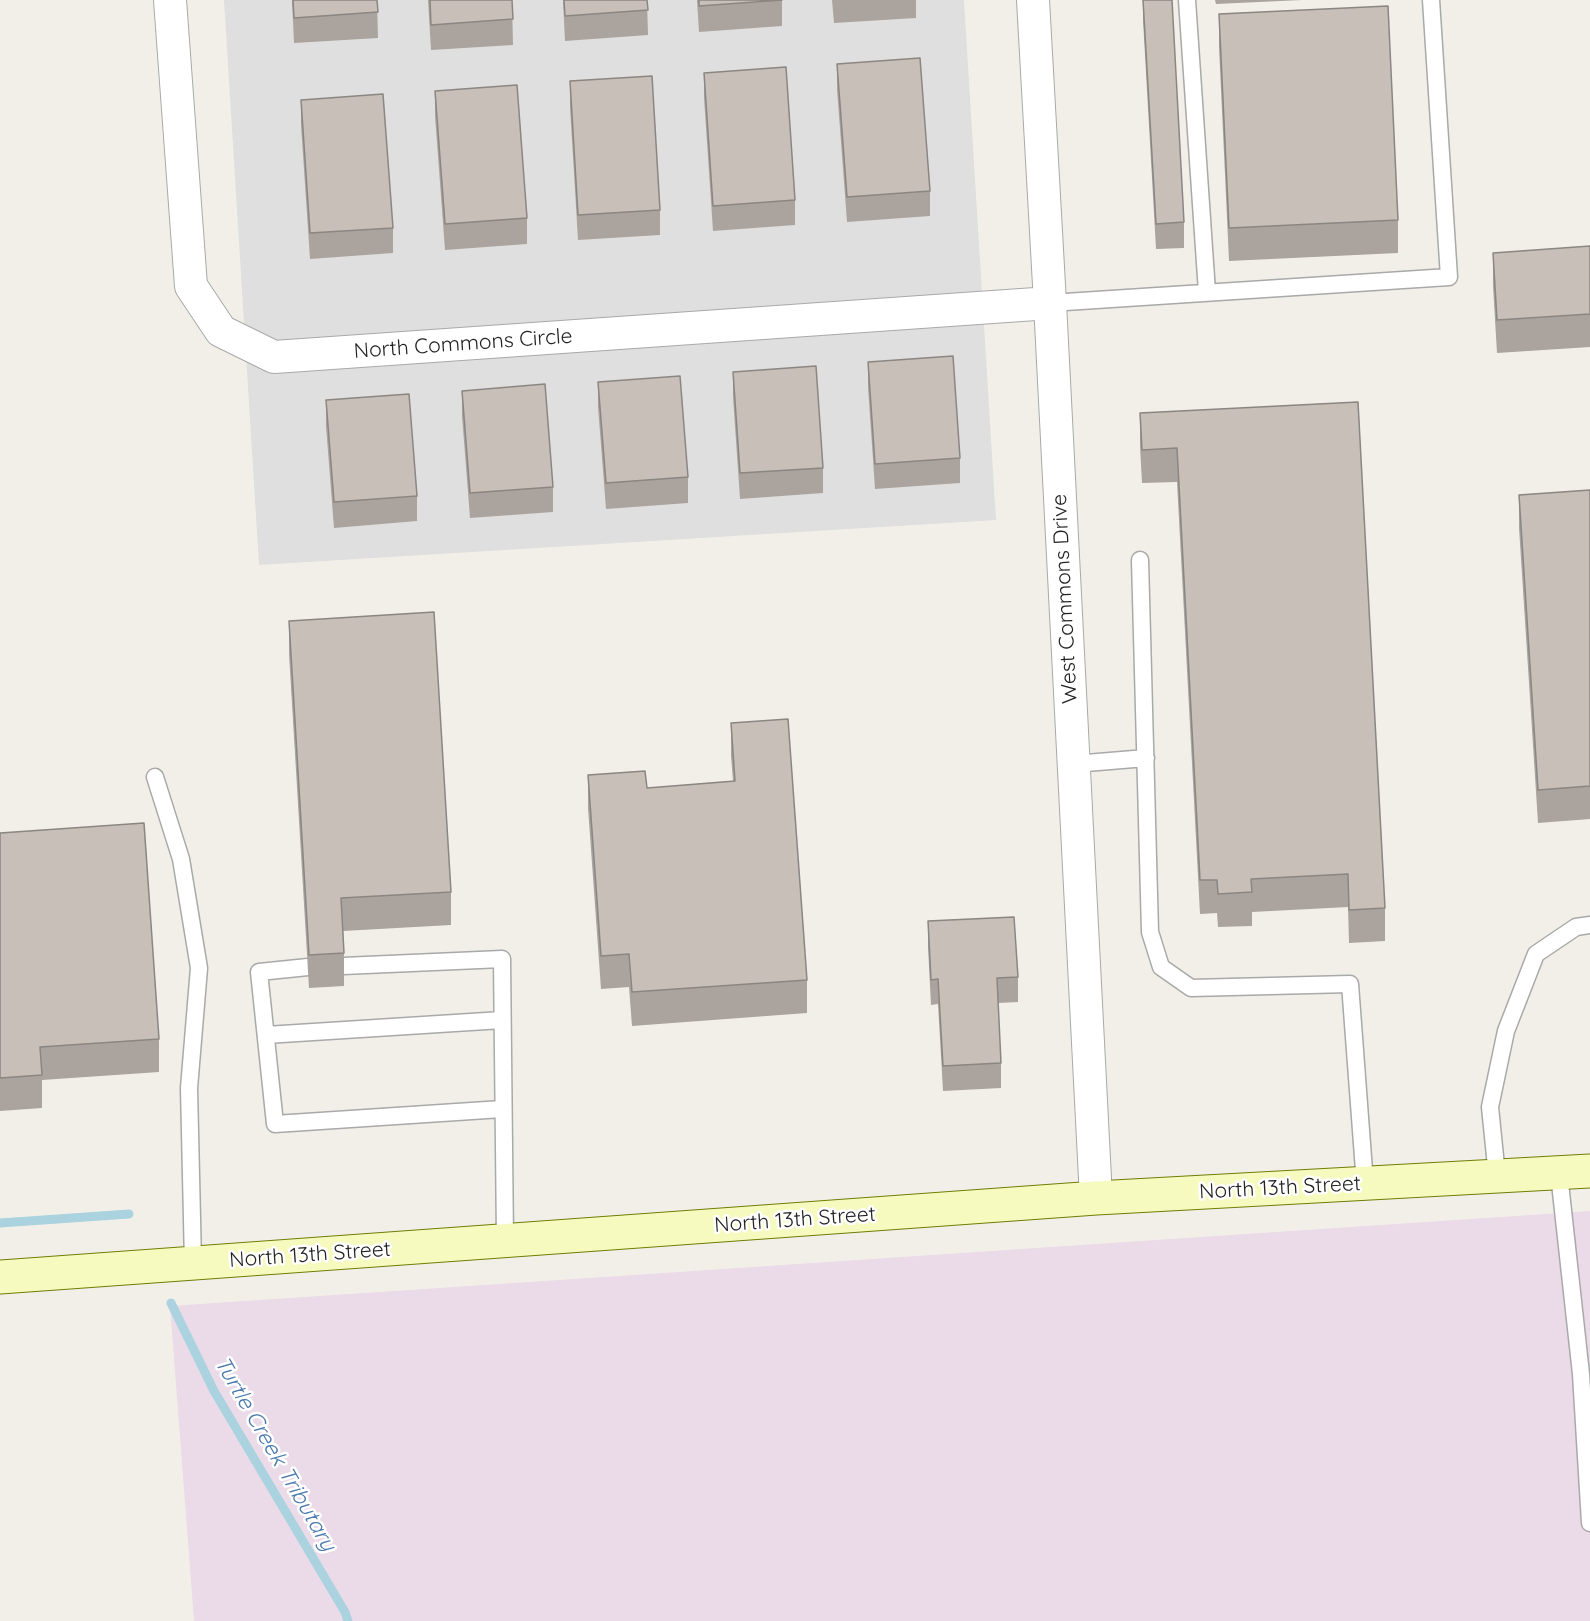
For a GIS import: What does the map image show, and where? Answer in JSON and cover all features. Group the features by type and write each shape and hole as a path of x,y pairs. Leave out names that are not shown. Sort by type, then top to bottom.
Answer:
{"main road":[{"name":"North 13th Street","path":"0,1277 1096,1198 1575,1172"}],"street":[{"name":"North Commons Circle","path":"170,0 191,286 221,332 274,357 1050,303"},
{"name":"West Commons Drive","path":"1033,0 1096,1198"}],"lane":[{"path":"1187,0 1207,292"},
{"path":"1050,303 1449,277 1431,0"},
{"path":"1140,560 1150,932 1161,966 1191,988 1350,984 1365,1184"},
{"path":"1074,764 1146,758"},
{"path":"155,777 181,859 199,968 189,1088 193,1263"},
{"path":"1497,1176 1490,1107 1506,1031 1536,954 1576,927 1590,925"},
{"path":"343,966 502,959 505,1241"},
{"path":"308,967 259,972 275,1124 502,1109"},
{"path":"266,1035 502,1020"},
{"path":"1575,1172 1590,1523"}],"shaded area":[{"path":"224,0 964,0 996,520 259,565"},
{"path":"1590,1211 1590,1621 194,1621 170,1306"}],"building":[{"path":"293,0 377,0 378,12 294,18"},
{"path":"430,0 512,0 513,19 431,25"},
{"path":"564,0 647,0 648,10 565,16"},
{"path":"699,0 782,0 699,6"},
{"path":"1143,0 1172,0 1184,222 1156,224"},
{"path":"1388,6 1398,220 1229,228 1219,14"},
{"path":"920,58 930,191 847,197 837,64"},
{"path":"786,67 795,200 713,206 704,73"},
{"path":"652,76 660,210 578,215 570,81"},
{"path":"517,85 527,218 445,224 435,91"},
{"path":"383,94 393,228 310,233 301,100"},
{"path":"1590,246 1590,314 1497,320 1493,253"},
{"path":"953,356 960,458 875,464 868,362"},
{"path":"816,366 823,468 740,473 733,372"},
{"path":"680,376 688,477 606,483 598,382"},
{"path":"545,384 553,487 470,493 462,391"},
{"path":"409,394 417,496 334,502 326,400"},
{"path":"1358,402 1385,908 1349,910 1348,874 1251,879 1252,892 1218,894 1217,880 1200,880 1177,448 1142,450 1140,413"},
{"path":"1590,490 1590,786 1538,790 1519,495"},
{"path":"434,612 451,892 341,898 344,953 309,955 289,621"},
{"path":"788,719 807,980 632,992 629,954 601,956 588,775 645,771 647,788 735,781 731,723"},
{"path":"144,823 159,1039 40,1047 42,1075 0,1078 0,833"},
{"path":"1014,917 1018,977 997,978 1001,1063 943,1066 938,979 931,980 928,921"}],"waterway":[{"name":"Turtle Creek Tributary","path":"0,1223 129,1214"},
{"name":"Turtle Creek Tributary","path":"171,1303 214,1391 345,1612 348,1621"}]}
